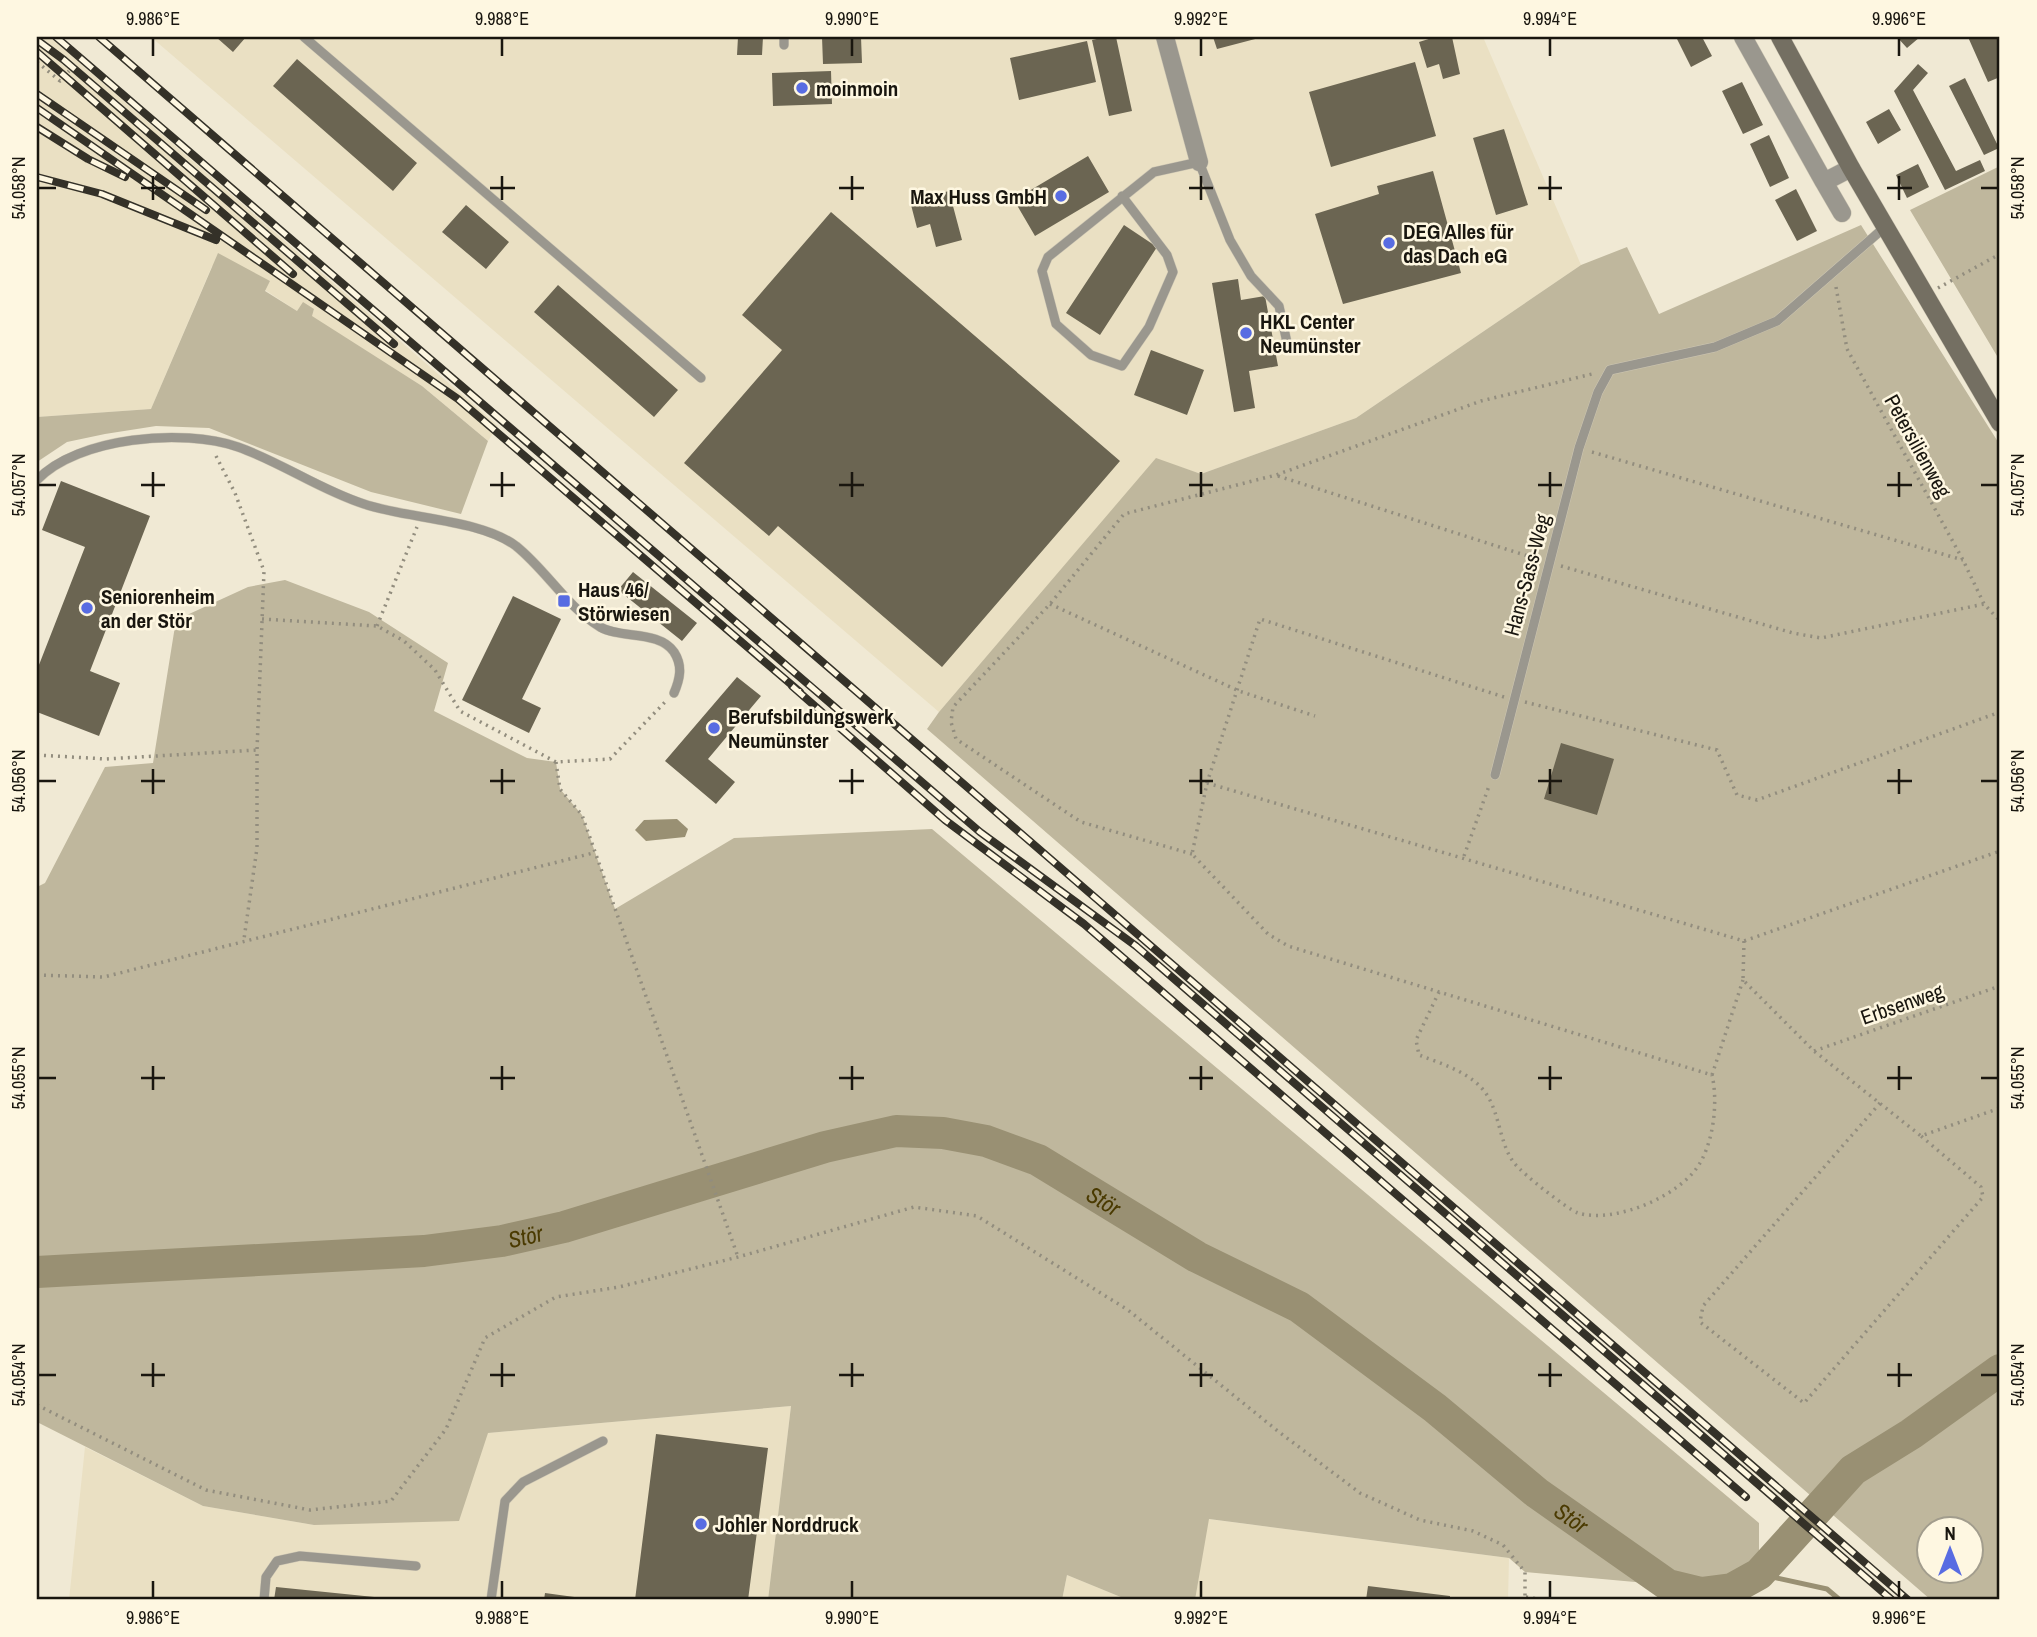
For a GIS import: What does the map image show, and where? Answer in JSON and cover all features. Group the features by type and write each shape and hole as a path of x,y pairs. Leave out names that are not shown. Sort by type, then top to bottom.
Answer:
{"street":[{"path":"1165,37 1199,162"},
{"path":"1743,37 1842,213"},
{"path":"1780,37 1851,168 2000,423"},
{"path":"1824,182 1851,168"}],"lane":[{"path":"304,37 701,378"},
{"path":"1122,196 1167,255 1173,272 1149,327 1122,366 1091,355 1056,324 1042,271 1048,257 1122,196 1154,172 1199,162 1230,240 1251,276 1279,306 1288,346"},
{"path":"1610,370 1715,347 1777,321 1885,227"},
{"name":"Hans-Sass-Weg","path":"1495,775 1512,699 1579,448 1598,392 1610,370"},
{"path":"37,480 46,470 73,454 108,445 157,439 205,439 238,447 363,504 420,519 450,521 472,527 515,546 583,616 604,629 660,641 673,650 679,664 680,678 674,693"},
{"path":"491,1600 505,1501 523,1482 603,1441"},
{"path":"264,1600 266,1577 277,1561 300,1556 416,1566"}],"path":[{"path":"37,62 60,81 69,71"},
{"path":"1923,293 2000,254"},
{"name":"Petersilienweg","path":"1833,275 1847,349 1963,560 1984,604 2000,621"},
{"path":"1610,370 1481,401 1276,475 1124,514 1050,604 953,707 951,722 956,739 1081,822 1192,854 1268,934 1288,946 1712,1075"},
{"path":"205,439 235,493 264,571 257,750 257,848 244,939"},
{"path":"1579,448 1963,560"},
{"path":"1276,475 1548,563 1793,633 1821,638 1984,604"},
{"path":"377,626 420,519"},
{"path":"1050,604 1239,691 1315,716"},
{"path":"262,619 377,626 404,641 435,670 460,711 556,762 610,759 674,693"},
{"path":"1192,854 1207,783 1239,691 1260,619 1512,699 1717,750 1737,795 1756,800 2000,712"},
{"path":"37,755 106,758 257,750"},
{"path":"556,762 560,789 582,815 593,853 738,1257"},
{"path":"1464,856 1495,775"},
{"path":"1207,783 1464,856 1744,941 2000,851"},
{"path":"37,975 104,977 244,939 593,853"},
{"path":"1439,992 1416,1040 1419,1055 1455,1068 1487,1094 1514,1163 1576,1212 1601,1215 1644,1206 1681,1186 1700,1163 1710,1136 1716,1091 1712,1075 1743,980 1744,941"},
{"path":"1743,980 1814,1051 1880,1103 1921,1136 1981,1187 1983,1197 1804,1404 1700,1322 1703,1306 1880,1103"},
{"name":"Erbsenweg","path":"1814,1051 2000,986"},
{"path":"1921,1136 2000,1108"},
{"path":"37,1405 206,1490 310,1510 391,1501 446,1429 485,1338 556,1297 619,1287 738,1257 914,1207 978,1216 1128,1310 1279,1432 1360,1493 1420,1520 1473,1531 1503,1545 1525,1572 1525,1599 1543,1600"}],"shaded area":[{"path":"37,37 50,37 498,426 488,441 422,386 311,316 314,310 303,303 297,311 265,290 270,281 212,266 151,409 37,417"},
{"path":"151,37 1483,37 1581,265 1356,418 1201,474 1156,459 939,712"},
{"path":"2000,166 2000,361 1910,210"},
{"path":"1861,225 2000,445 2000,1600 1931,1600 927,729 1156,458 1201,474 1356,418 1581,265 1627,247 1659,314"},
{"path":"218,253 270,281 265,291 297,311 303,302 314,309 312,316 422,386 488,441 461,514 371,492 209,428 156,426 105,434 67,442 37,462 37,417 151,409"},
{"path":"285,580 369,612 448,663 434,711 527,758 556,762 560,789 582,815 615,909 734,838 932,829 1759,1523 1759,1574 1732,1589 1701,1593 1668,1585 1525,1572 1509,1558 1209,1519 1195,1600 1128,1600 1067,1575 1062,1600 768,1600 791,1406 488,1433 459,1521 314,1525 203,1506 37,1422 37,887 45,883 105,767 153,763 176,620 248,587"},
{"path":"677,819 688,829 685,837 646,841 635,830 644,820"},
{"path":"791,1406 768,1600 69,1600 85,1447 203,1506 314,1525 487,1433"},
{"path":"1208,1519 1509,1558 1508,1600 1195,1600"},
{"path":"1067,1575 1128,1600 1062,1600"}],"building":[{"path":"216,37 246,37 233,52"},
{"path":"738,37 763,37 762,55 737,55"},
{"path":"822,37 861,37 862,63 823,64"},
{"path":"1116,37 1132,111 1109,116 1092,40"},
{"path":"1213,37 1259,37 1259,38 1217,49"},
{"path":"1435,37 1452,37 1460,74 1443,79 1439,64 1427,68 1419,42"},
{"path":"1676,37 1702,37 1712,56 1691,67"},
{"path":"1897,37 1920,37 1907,48"},
{"path":"1968,37 1997,37 2000,45 2000,77 1988,82"},
{"path":"1087,41 1096,82 1019,100 1010,58"},
{"path":"297,59 417,163 393,191 273,86"},
{"path":"1415,62 1436,136 1331,167 1309,92"},
{"path":"1918,64 1928,73 1913,90 1956,171 1980,160 1985,171 1945,190 1894,91"},
{"name":"moinmoin","path":"831,71 832,104 773,106 772,73"},
{"path":"1965,78 1999,148 1984,155 1949,86"},
{"path":"1742,82 1763,125 1743,134 1722,91"},
{"path":"1889,109 1901,130 1878,144 1866,122"},
{"path":"1504,129 1528,205 1496,215 1473,138"},
{"path":"1769,135 1789,178 1770,187 1750,144"},
{"name":"Max Huss GmbH","path":"1088,156 1109,192 1035,236 1014,200"},
{"path":"1918,164 1929,187 1907,198 1896,175"},
{"name":"DEG Alles für das Dach eG","path":"1433,171 1461,273 1343,304 1315,214 1379,194 1377,186"},
{"path":"1796,189 1817,231 1797,241 1775,200"},
{"path":"949,191 962,240 936,247 930,224 917,228 910,201"},
{"path":"466,205 509,242 486,269 442,232"},
{"path":"831,212 1120,461 942,667 778,526 769,536 684,463 782,350 742,315"},
{"path":"1124,225 1157,247 1100,335 1066,313"},
{"name":"HKL Center Neumünster","path":"1238,279 1241,300 1265,296 1278,366 1249,371 1255,408 1234,412 1212,283"},
{"path":"558,285 678,390 654,417 534,312"},
{"path":"1151,350 1204,370 1187,415 1134,395"},
{"name":"Seniorenheim an der Stör","path":"61,481 150,516 90,671 120,683 99,736 37,712 37,670 85,547 42,530"},
{"path":"633,572 697,623 682,641 618,590"},
{"path":"513,596 561,619 522,699 541,708 529,733 462,700"},
{"name":"Berufsbildungswerk Neumünster","path":"737,677 761,696 708,759 735,782 716,804 665,761"},
{"path":"1561,743 1614,759 1597,815 1544,799"},
{"name":"Johler Norddruck","path":"656,1434 768,1448 748,1600 635,1600"},
{"path":"1368,1586 1450,1596 1450,1600 1366,1600"},
{"path":"276,1587 384,1598 384,1600 274,1600"},
{"path":"545,1593 589,1599 589,1600 544,1600"}],"waterway":[{"name":"Stör","path":"37,1272 424,1251 502,1241 564,1227 825,1147 896,1131 943,1133 986,1141 1038,1160 1197,1257 1299,1307 1435,1408 1537,1493 1668,1585 1701,1593 1732,1589 1759,1574 1853,1470 1911,1434 2000,1370"},
{"path":"1759,1574 1827,1589 1840,1600"}],"railway":[{"path":"56,37 980,832 1136,946 1892,1600"},
{"path":"99,37 1908,1600"},
{"path":"37,40 64,60 394,344"},
{"path":"37,52 293,274"},
{"path":"37,94 206,210"},
{"path":"37,108 458,399 800,692"},
{"path":"37,127 88,159 125,177"},
{"path":"37,177 102,194 216,240"},
{"path":"792,686 945,820 1084,924 1746,1497"}],"place":[{"name":"moinmoin","path":"802,88"},
{"name":"Max Huss GmbH","path":"1061,196"},
{"name":"DEG Alles für das Dach eG","path":"1389,243"},
{"name":"HKL Center Neumünster","path":"1246,333"},
{"name":"Haus 46/ Störwiesen","path":"564,601"},
{"name":"Seniorenheim an der Stör","path":"87,608"},
{"name":"Berufsbildungswerk Neumünster","path":"714,728"},
{"name":"Johler Norddruck","path":"701,1524"}]}
